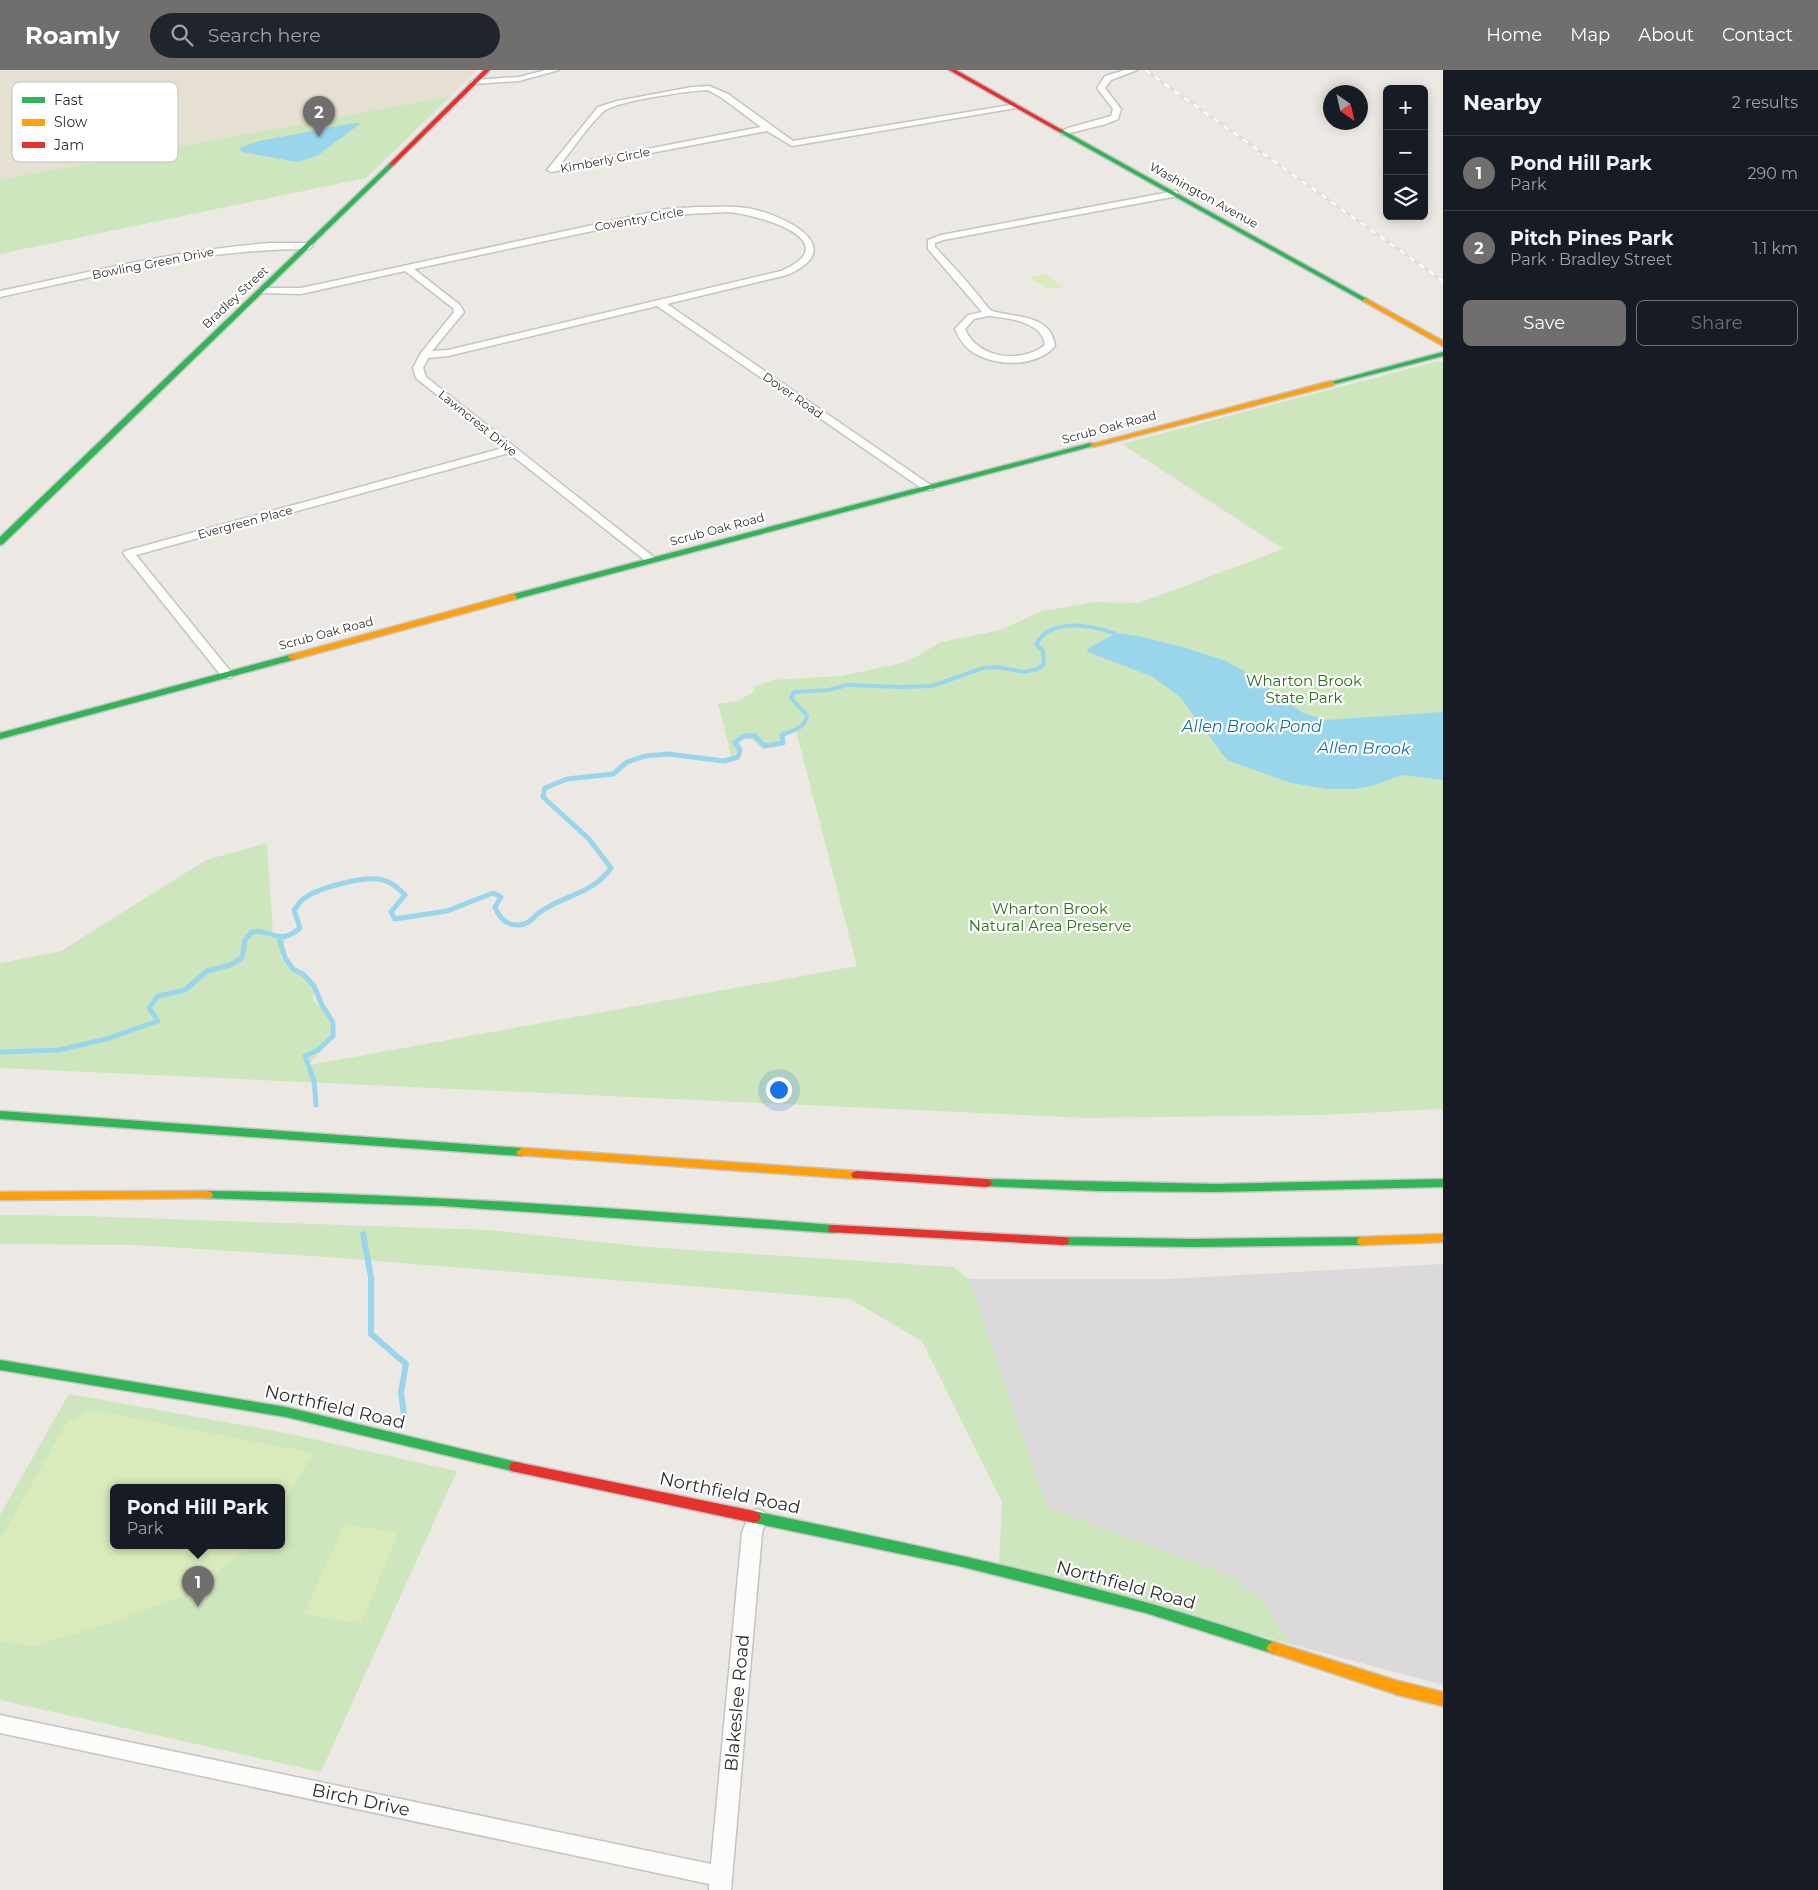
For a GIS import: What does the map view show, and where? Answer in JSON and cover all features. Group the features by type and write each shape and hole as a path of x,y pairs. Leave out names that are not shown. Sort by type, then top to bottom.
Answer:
{"main road":[{"name":"Bradley Street","path":"0,542 309,246 487,70"},
{"name":"Washington Avenue","path":"952,70 1443,344"},
{"name":"Scrub Oak Road","path":"0,736 651,560 1443,354"},
{"path":"0,1115 935,1181 1176,1188 1443,1183"},
{"path":"0,1196 376,1197 487,1203 943,1236 1108,1242 1244,1243 1443,1238"},
{"name":"Northfield Road","path":"0,1365 286,1412 509,1466 757,1516 959,1560 1146,1607 1398,1688 1443,1699"}],"street":[{"path":"474,82 519,79 555,70"},
{"path":"1064,133 1086,132 1095,129 1098,124 1111,120 1117,113 1117,109 1101,88 1108,78 1130,71"},
{"name":"Kimberly Circle","path":"768,128 551,170 601,109 617,103 692,89 708,88 725,96 792,144 1016,106"},
{"path":"988,313 971,317 960,329 966,340 983,354 1001,359 1019,360 1040,355 1050,346 1050,338 1034,324 1008,315 988,313 931,248 931,242 940,238 1175,194"},
{"name":"Coventry Circle","path":"262,290 301,291 644,216 693,210 749,212 772,218 805,236 810,246 810,255 801,265 784,273 448,352 424,355"},
{"name":"Bowling Green Drive","path":"0,294 193,254 279,246 309,246"},
{"path":"408,269 458,307 459,312 424,355"},
{"name":"Dover Road","path":"658,302 928,488"},
{"name":"Lawncrest Drive","path":"424,355 418,368 421,378 651,560"},
{"name":"Evergreen Place","path":"227,675 129,553 511,449"},
{"name":"Blakeslee Road","path":"721,1883 752,1533 757,1516"},
{"name":"Birch Drive","path":"0,1724 721,1883"}],"shaded area":[{"path":"0,70 477,70 451,96 178,147 178,82 12,82 12,162 97,162 0,180"},
{"path":"1443,1264 1443,1685 1291,1644 1264,1603 1231,1576 1047,1507 969,1279 1168,1279"}],"green space":[{"path":"451,96 366,178 0,254 0,180 97,162 178,162 178,147"},
{"path":"1044,274 1063,287 1048,289 1029,277"},
{"name":"Wharton Brook Natural Area Preserve","path":"1439,361 1443,363 1443,1109 1319,1115 1087,1118 0,1068 0,963 61,951 206,860 267,843 273,934 286,938 280,957 287,965 305,973 311,979 314,987 313,1000 329,1015 332,1030 327,1042 309,1065 857,966 795,727 772,746 763,748 749,738 739,739 738,749 732,758 718,704 737,701 754,692 754,687 773,680 842,676 902,663 941,642 1000,630 1042,611 1094,602 1139,603 1283,549 1122,444"},
{"path":"0,1215 83,1216 490,1230 647,1247 953,1267 969,1279 1047,1507 1231,1576 1264,1603 1291,1644 999,1563 1002,1502 922,1341 850,1299 327,1257 135,1245 0,1244"},
{"path":"69,1394 286,1433 457,1471 321,1772 0,1700 0,1515"},
{"path":"93,1410 314,1453 285,1501 285,1484 110,1484 110,1549 246,1549 190,1593 117,1621 35,1646 0,1642 0,1540 67,1422"},
{"path":"344,1524 398,1533 361,1624 304,1614"}],"water":[{"path":"361,123 317,156 297,162 242,152 239,148 259,141"},
{"name":"Allen Brook Pond","path":"1116,633 1138,636 1183,647 1226,661 1251,675 1303,713 1327,720 1443,712 1443,780 1402,775 1375,785 1355,789 1327,789 1291,783 1227,760 1180,697 1153,677 1088,652 1087,649"}],"waterway":[{"name":"Allen Brook","path":"782,735 798,728 806,720 807,715 791,698 794,692 829,690 847,685 932,686 983,668 997,667 1024,672 1037,669 1044,664 1043,651 1036,644 1045,633 1064,626 1084,626 1121,636"},
{"name":"Allen Brook","path":"0,1052 59,1050 106,1039 158,1021 149,1008 158,996 185,990 207,971 230,965 242,958 245,940 252,932 265,932 281,937 292,933 300,928 294,910 301,901 328,887 340,884 365,879 386,881 392,884 405,895 391,912 395,919 447,911 493,893 501,897 495,907 503,920 513,925 525,924 552,905 596,883 611,868 589,839 543,797 545,788 567,779 613,774 627,762 645,756 668,754 724,761 738,757 740,750 735,742 744,736 755,736 764,746 783,743 782,735"},
{"path":"279,938 285,958 293,969 303,974 314,986 322,1005 333,1022 333,1036 318,1050 305,1056 314,1081 316,1105"},
{"path":"363,1234 371,1277 371,1334 406,1364 401,1392 404,1415"}],"railway":[{"path":"1145,70 1443,281"}],"traffic: fast":[{"path":"1061,131 1365,300"},
{"path":"0,542 392,164"},
{"path":"1331,383 1443,354"},
{"path":"513,597 1093,445"},
{"path":"0,736 293,657"},
{"path":"0,1115 522,1152"},
{"path":"986,1183 1215,1188 1443,1183"},
{"path":"207,1195 364,1198 443,1202 834,1229"},
{"path":"1063,1241 1192,1243 1363,1241"},
{"path":"0,1365 286,1412 516,1467"},
{"path":"754,1517 959,1560 1146,1607 1274,1648"}],"traffic: slow":[{"path":"1365,300 1443,344"},
{"path":"1093,445 1331,383"},
{"path":"293,657 513,597"},
{"path":"522,1152 857,1175"},
{"path":"0,1196 207,1195"},
{"path":"1363,1241 1443,1238"},
{"path":"1274,1648 1398,1688 1443,1699"}],"traffic: jam":[{"path":"392,164 487,70"},
{"path":"952,70 1061,131"},
{"path":"857,1175 986,1183"},
{"path":"834,1229 1063,1241"},
{"path":"516,1467 754,1517"}],"place":[{"name":"Pitch Pines Park","path":"319,137"},
{"name":"Pond Hill Park","path":"198,1607"}],"park label":[{"name":"Wharton Brook State Park","path":"1304,688"}]}
